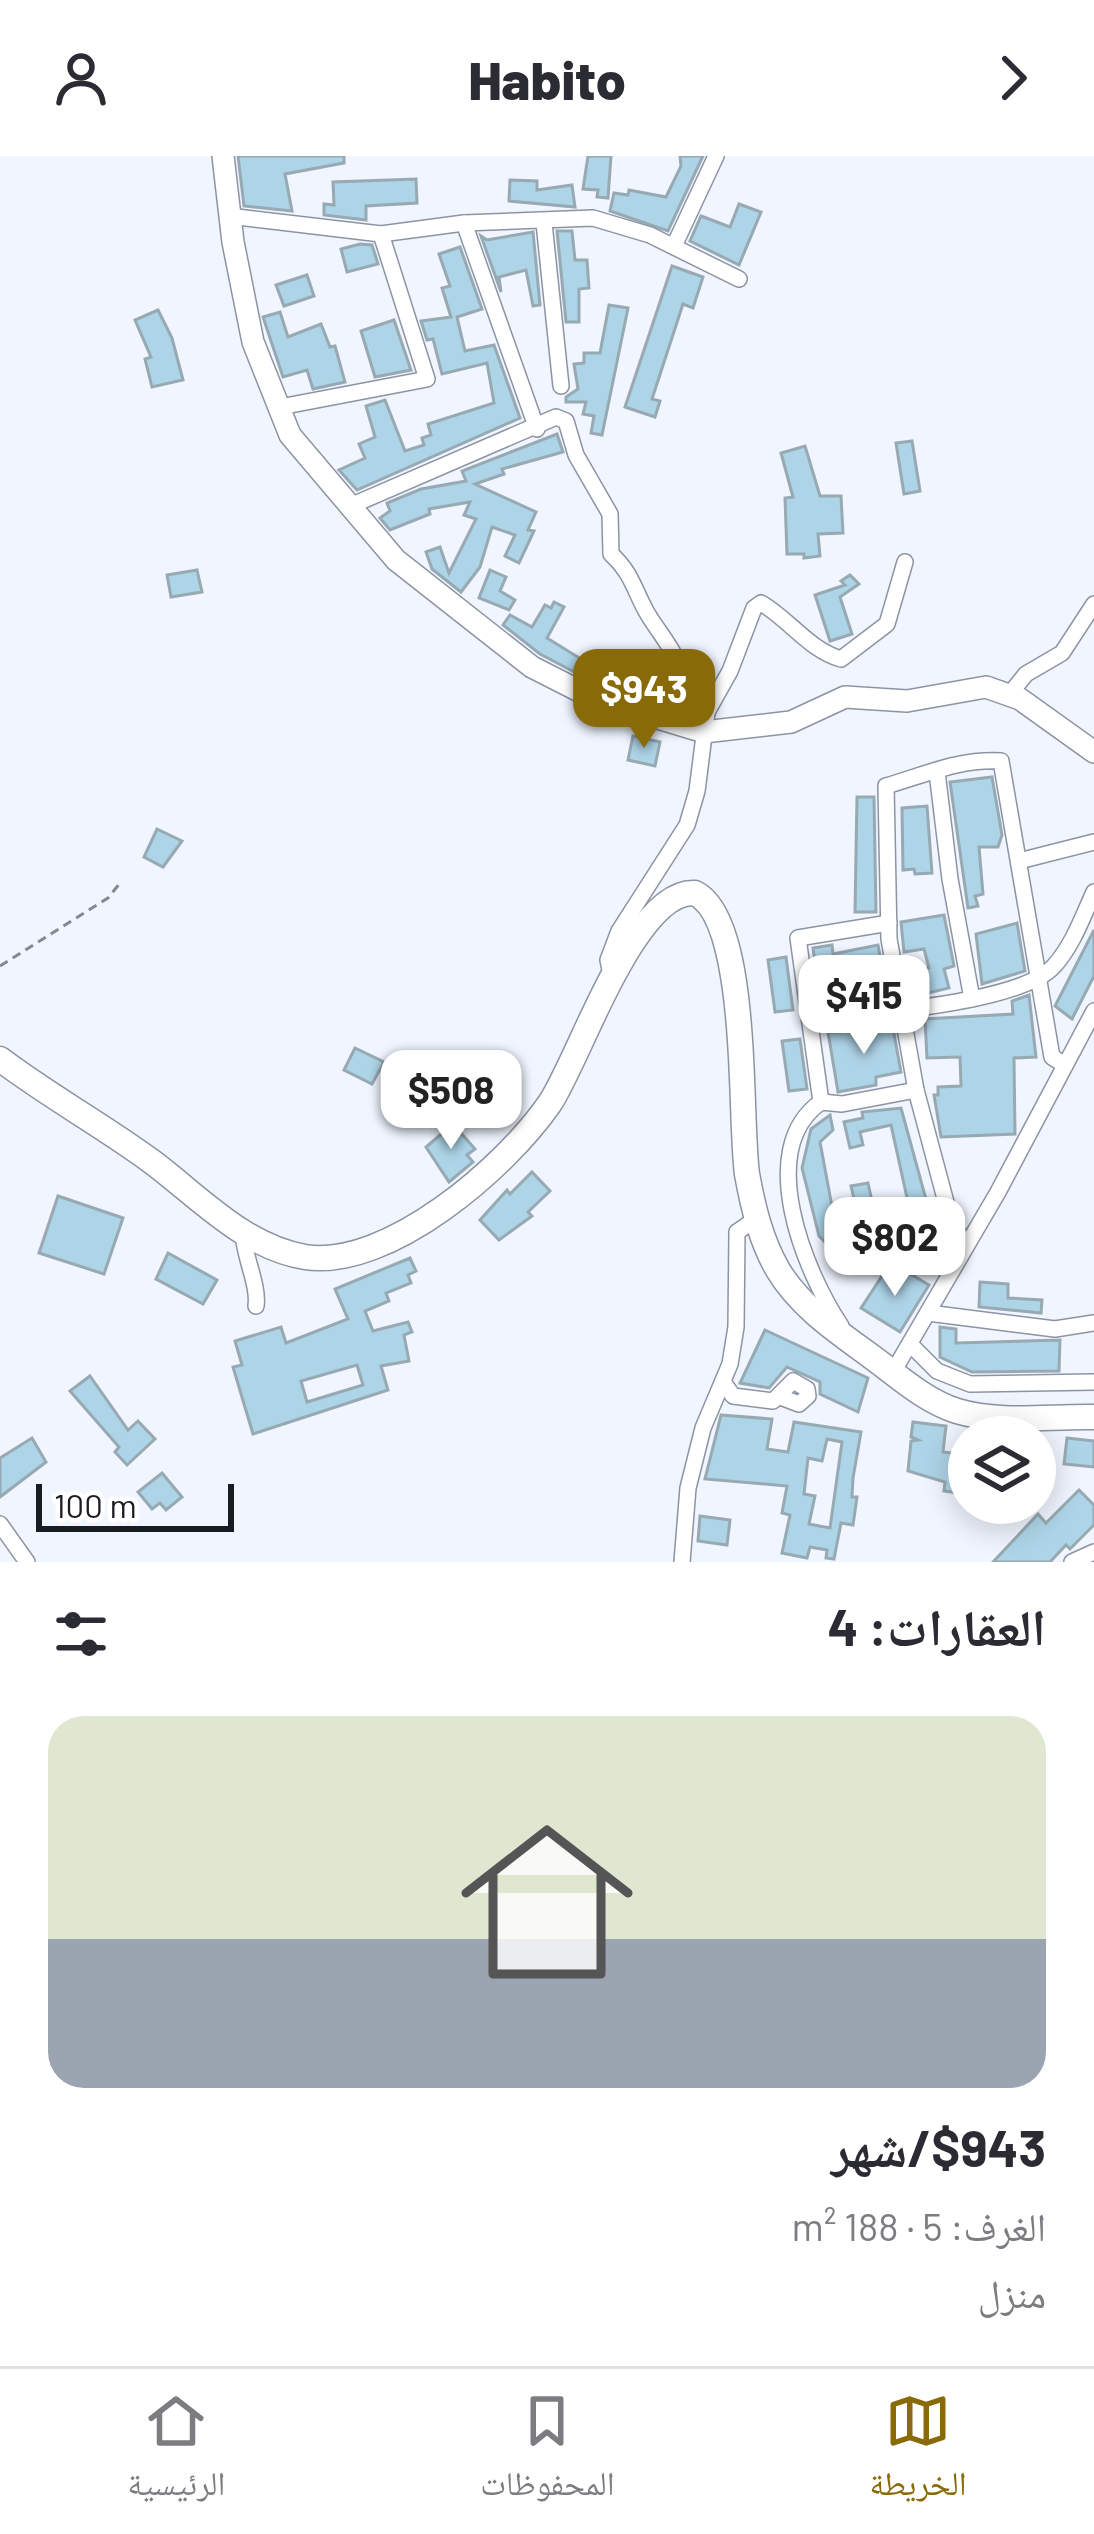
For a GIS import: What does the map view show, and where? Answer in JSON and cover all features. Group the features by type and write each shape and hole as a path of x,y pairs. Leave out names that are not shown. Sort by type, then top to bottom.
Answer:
{"main road":[{"path":"0,1059 151,1161 243,1232 303,1257 369,1250 431,1215 497,1162 550,1103 612,978 651,918 670,899 695,893 711,904 722,925 737,1020 746,1169 756,1219 778,1270 798,1297 851,1342 955,1410 1009,1419 1094,1418"}],"street":[{"path":"223,156 229,216 253,342 290,435 396,560 532,667 595,699 705,722 791,722 845,697 908,701 986,687 1009,695 1094,752"},
{"path":"674,246 716,156"},
{"path":"229,216 381,234 464,223 592,218 620,223 739,279"},
{"path":"464,223 537,428"},
{"path":"544,223 560,386"},
{"path":"280,407 427,379 381,234"},
{"path":"348,507 556,417 566,422 576,455 610,514 611,554 628,570 644,609 674,655 682,675 681,688 705,722"},
{"path":"612,978 608,960 619,931 687,825 698,791 705,722 754,608 761,603 783,616 823,654 842,659 886,624 905,562"},
{"path":"1009,695 1025,674 1061,653 1094,604"},
{"path":"966,1246 951,1221 916,1090 889,923 886,786 963,760 1001,761 1052,1057 1065,1065"},
{"path":"937,772 972,999"},
{"path":"1019,861 1094,842"},
{"path":"811,1021 972,999 1037,980 1064,950 1094,892"},
{"path":"820,1102 798,938 889,923"},
{"path":"893,1372 1094,1011"},
{"path":"851,1342 814,1278 798,1237 790,1190 792,1136 802,1115 820,1102 842,1104 916,1090"},
{"path":"682,1562 688,1488 703,1428 724,1383 736,1327 737,1232 756,1219"},
{"path":"243,1232 244,1260 258,1294 256,1306"},
{"path":"928,1312 1055,1329 1094,1323"},
{"path":"910,1344 938,1371 970,1384 1094,1382"},
{"path":"724,1383 734,1396 773,1401 778,1396"},
{"path":"0,1524 27,1562"},
{"path":"1072,1562 1094,1552"}],"path":[{"path":"0,966 108,898 120,884"}],"building":[{"path":"238,156 344,156 344,163 285,174 292,211 244,206"},
{"path":"588,156 611,156 608,198 597,197 598,190 583,189"},
{"path":"680,156 703,156 668,231 610,211 614,193 628,195 629,190 666,197 681,166"},
{"path":"416,179 417,203 366,206 366,220 324,215 324,204 334,205 333,182"},
{"path":"510,180 537,181 537,190 572,185 575,207 509,201"},
{"path":"739,204 761,212 739,265 690,241 701,216 730,227"},
{"path":"557,231 572,231 575,260 587,260 589,288 579,289 579,322 566,322"},
{"path":"533,232 540,305 533,306 526,270 499,277 501,292 481,236 487,240"},
{"path":"372,245 378,264 347,272 341,249"},
{"path":"460,247 482,309 457,317 465,351 494,345 520,418 357,490 339,470 365,458 359,444 375,437 366,406 385,400 405,451 424,445 422,438 431,435 428,424 494,403 487,363 442,374 433,339 427,340 421,321 451,317 442,288 450,286 439,254"},
{"path":"672,266 703,277 693,308 683,304 652,399 660,401 655,417 625,407"},
{"path":"307,275 314,296 284,306 276,285"},
{"path":"609,305 628,308 602,435 591,433 594,416 583,414 586,402 566,402 566,397 578,389 574,364 584,363 584,353 600,353"},
{"path":"158,310 172,338 183,380 152,387 145,359 151,357 135,320"},
{"path":"280,312 288,337 321,324 330,347 335,346 345,382 313,389 307,370 283,377 263,317"},
{"path":"394,320 411,370 375,377 361,331"},
{"path":"557,434 563,452 502,469 504,474 475,484 536,512 528,530 534,531 519,563 505,556 515,535 492,527 480,567 461,592 432,569 426,552 440,547 449,573 476,519 464,515 470,502 429,509 430,514 390,530 380,518 390,511 387,503 421,489 466,481 462,471"},
{"path":"912,441 920,491 904,494 896,443"},
{"path":"805,446 820,496 841,496 843,533 818,534 820,556 804,558 804,554 787,554 785,498 793,497 781,453"},
{"path":"197,570 202,592 171,597 167,575"},
{"path":"490,570 506,577 500,591 515,600 509,610 479,598"},
{"path":"850,575 859,584 840,597 852,634 830,641 815,595 845,585 841,581"},
{"path":"554,602 564,607 547,638 589,664 582,676 540,654 503,625 510,615 532,627 545,605 551,608"},
{"path":"615,656 636,671 622,692 600,678"},
{"path":"633,736 660,742 655,766 628,760"},
{"path":"992,777 1002,835 998,847 979,847 983,894 975,896 978,906 968,908 950,782"},
{"path":"857,797 874,797 876,912 855,912"},
{"path":"927,806 932,873 915,874 914,869 903,870 902,808"},
{"path":"157,829 182,841 163,867 144,857"},
{"path":"944,915 954,966 944,969 949,988 912,997 907,973 929,968 924,949 904,952 901,922"},
{"path":"1017,923 1025,971 982,984 976,934"},
{"path":"1094,930 1094,976 1072,1019 1055,1006"},
{"path":"832,945 833,954 878,945 887,994 862,998 863,1003 821,1008 813,948"},
{"path":"786,957 793,1010 775,1012 768,960"},
{"path":"1029,995 1036,1057 1014,1058 1015,1134 941,1137 934,1095 938,1087 961,1086 960,1057 927,1058 925,1019 1013,1014 1012,1001"},
{"path":"892,1023 901,1072 876,1077 876,1085 838,1092 828,1032 880,1031 879,1025"},
{"path":"800,1039 807,1089 789,1091 782,1041"},
{"path":"355,1048 384,1062 372,1084 344,1070"},
{"path":"901,1108 927,1203 922,1204 924,1216 919,1217 921,1230 833,1250 819,1236 802,1168 811,1129 830,1115 833,1130 820,1142 836,1228 844,1234 861,1229 851,1186 868,1183 877,1224 911,1216 891,1125 860,1132 863,1145 850,1148 844,1122 863,1118 862,1112"},
{"path":"453,1124 475,1149 467,1155 473,1162 449,1182 426,1147"},
{"path":"532,1172 550,1191 528,1212 532,1216 499,1240 480,1220 507,1190 510,1194"},
{"path":"58,1196 123,1218 104,1274 39,1253"},
{"path":"168,1253 217,1280 203,1304 156,1279"},
{"path":"410,1258 416,1271 408,1275 411,1283 386,1293 389,1301 365,1311 373,1331 408,1322 412,1332 404,1335 409,1361 381,1366 388,1390 253,1434 233,1367 242,1365 235,1341 281,1327 286,1343 348,1319 335,1289","holes":["357,1365 363,1385 307,1402 301,1381"]},
{"path":"902,1269 929,1285 900,1332 861,1308 884,1273 895,1280"},
{"path":"980,1282 1008,1284 1008,1298 1042,1300 1041,1313 979,1307"},
{"path":"940,1327 956,1329 956,1343 1060,1340 1059,1371 972,1372 940,1357"},
{"path":"765,1330 868,1378 858,1412 820,1394 820,1382 787,1367 769,1388 740,1383"},
{"path":"90,1376 128,1430 138,1421 155,1439 127,1465 115,1452 119,1447 70,1391"},
{"path":"721,1415 772,1419 767,1449 788,1452 794,1422 861,1432 853,1478 852,1497 857,1497 853,1525 841,1523 834,1559 826,1558 827,1550 810,1547 807,1558 782,1553 790,1515 782,1513 787,1486 705,1479","holes":["827,1439 842,1442 830,1528 809,1524 815,1496 804,1494 808,1458 822,1461"]},
{"path":"913,1422 946,1426 943,1452 948,1453 948,1492 944,1491 945,1482 908,1471 911,1441 918,1440 911,1437"},
{"path":"32,1438 46,1462 0,1497 0,1458"},
{"path":"1067,1438 1094,1441 1094,1467 1064,1464"},
{"path":"162,1473 182,1497 166,1510 160,1503 152,1509 138,1492"},
{"path":"1079,1490 1094,1505 1094,1525 1050,1562 993,1562 1029,1524 1056,1524 1056,1513"},
{"path":"700,1516 730,1520 727,1545 698,1541"}]}
